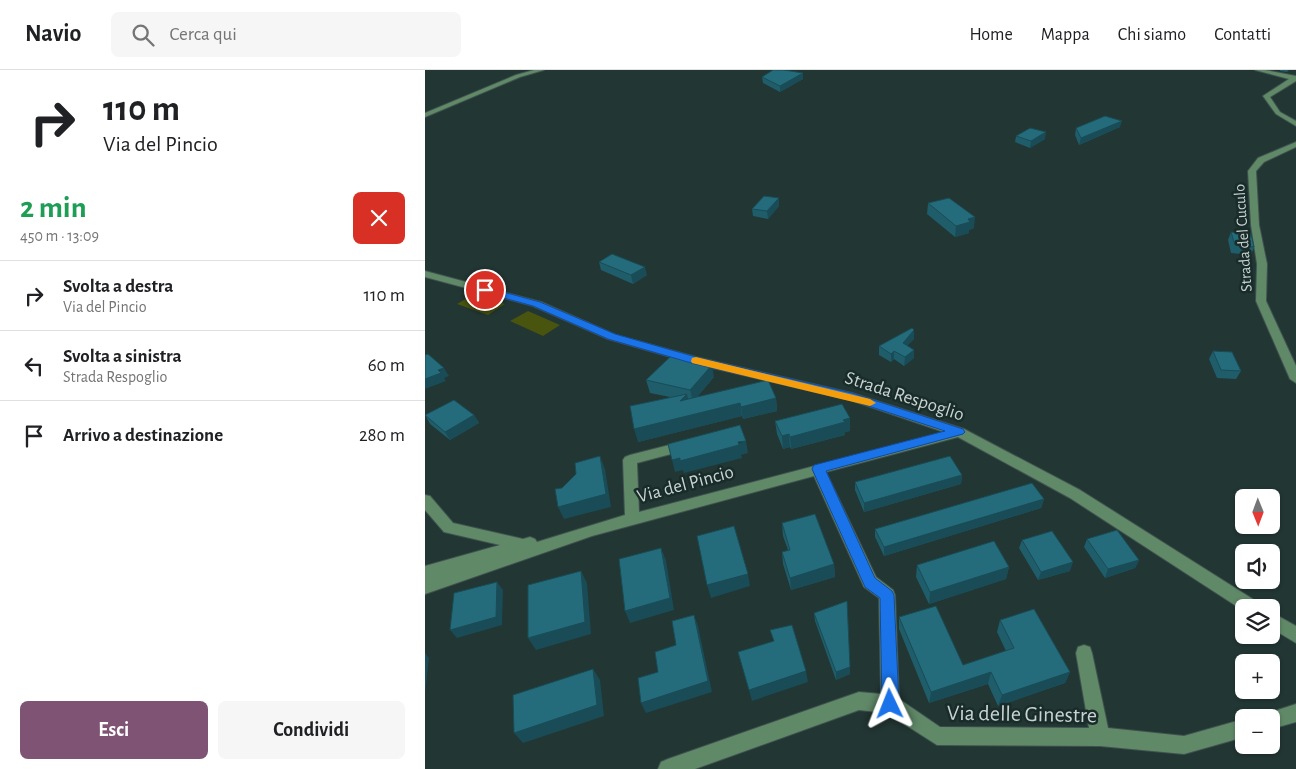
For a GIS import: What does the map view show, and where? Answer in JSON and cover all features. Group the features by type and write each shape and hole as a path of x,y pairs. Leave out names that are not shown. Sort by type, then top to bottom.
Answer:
{"street":[{"path":"425,114 518,76 541,70"},
{"path":"1258,70 1295,78"},
{"path":"1295,78 1266,96 1278,113 1296,124"},
{"name":"Strada del Cuculo","path":"1296,144 1261,160 1252,172 1255,225 1262,264 1261,301 1296,378"},
{"name":"Strada Respoglio","path":"425,274 537,304 612,337 695,360 852,397 959,432 1075,494 1239,599"},
{"name":"Via del Pincio","path":"425,587 591,530 632,518 959,432"},
{"path":"632,518 630,460 697,444"},
{"path":"818,469 870,582 887,595 890,704"},
{"path":"425,500 449,528 523,545"},
{"path":"425,572 523,545 591,530"},
{"path":"1280,624 1296,634"},
{"path":"1084,653 1100,737"},
{"name":"Via delle Ginestre","path":"668,769 859,701 890,704 937,736 1100,737 1184,745 1235,731"},
{"path":"1280,717 1296,713"}],"green space":[{"path":"474,294 505,304 488,315 457,304"},
{"path":"528,311 560,325 543,336 510,321"}],"building":[{"path":"773,70 803,73 780,86 762,77"},
{"path":"1105,116 1122,121 1081,138 1076,128"},
{"path":"1030,128 1046,132 1031,141 1016,136"},
{"path":"764,196 779,198 767,211 752,209"},
{"path":"949,198 975,217 968,219 970,222 956,226 928,203"},
{"path":"1231,232 1251,234 1254,247 1235,245"},
{"path":"612,254 645,267 631,275 599,262"},
{"path":"912,328 914,330 903,343 914,350 905,357 894,351 891,354 879,346"},
{"path":"1213,351 1232,352 1241,371 1221,370"},
{"path":"428,354 444,368 438,370 441,373 425,379 425,355"},
{"path":"672,355 712,365 690,390 646,380"},
{"path":"768,380 776,398 741,407 740,403 634,429 630,406 687,394 680,401"},
{"path":"454,400 474,415 445,432 425,415"},
{"path":"842,404 850,418 843,420 845,422 790,437 789,434 782,436 775,421"},
{"path":"740,425 746,441 738,442 739,445 680,461 680,458 672,460 668,444"},
{"path":"600,456 606,494 558,507 555,489 562,488 576,474 575,463"},
{"path":"950,456 962,475 864,503 855,482"},
{"path":"1032,483 1044,499 884,547 875,529"},
{"path":"815,514 834,564 790,578 782,552 790,550 782,523"},
{"path":"734,526 748,574 707,585 697,536"},
{"path":"1117,530 1139,560 1108,569 1087,539"},
{"path":"1052,531 1073,562 1041,572 1022,540"},
{"path":"994,541 1009,567 930,592 917,565"},
{"path":"661,548 670,598 625,611 619,559"},
{"path":"581,571 585,622 528,638 528,585"},
{"path":"497,582 496,617 450,630 454,593"},
{"path":"847,601 850,667 836,672 814,613"},
{"path":"936,606 963,665 1014,648 1000,620 1034,609 1070,672 1002,695 991,672 931,692 899,617"},
{"path":"694,615 708,681 641,703 638,678 658,672 655,652 676,645 672,621"},
{"path":"792,625 806,671 749,690 738,652 774,641 770,630"},
{"path":"593,669 597,705 514,733 513,695"}],"slow traffic":[{"path":"696,361 852,397 870,403"}],"route":[{"path":"485,290 537,304 612,337 695,360 852,397 959,432 818,469 870,582 887,595 890,704"}]}
